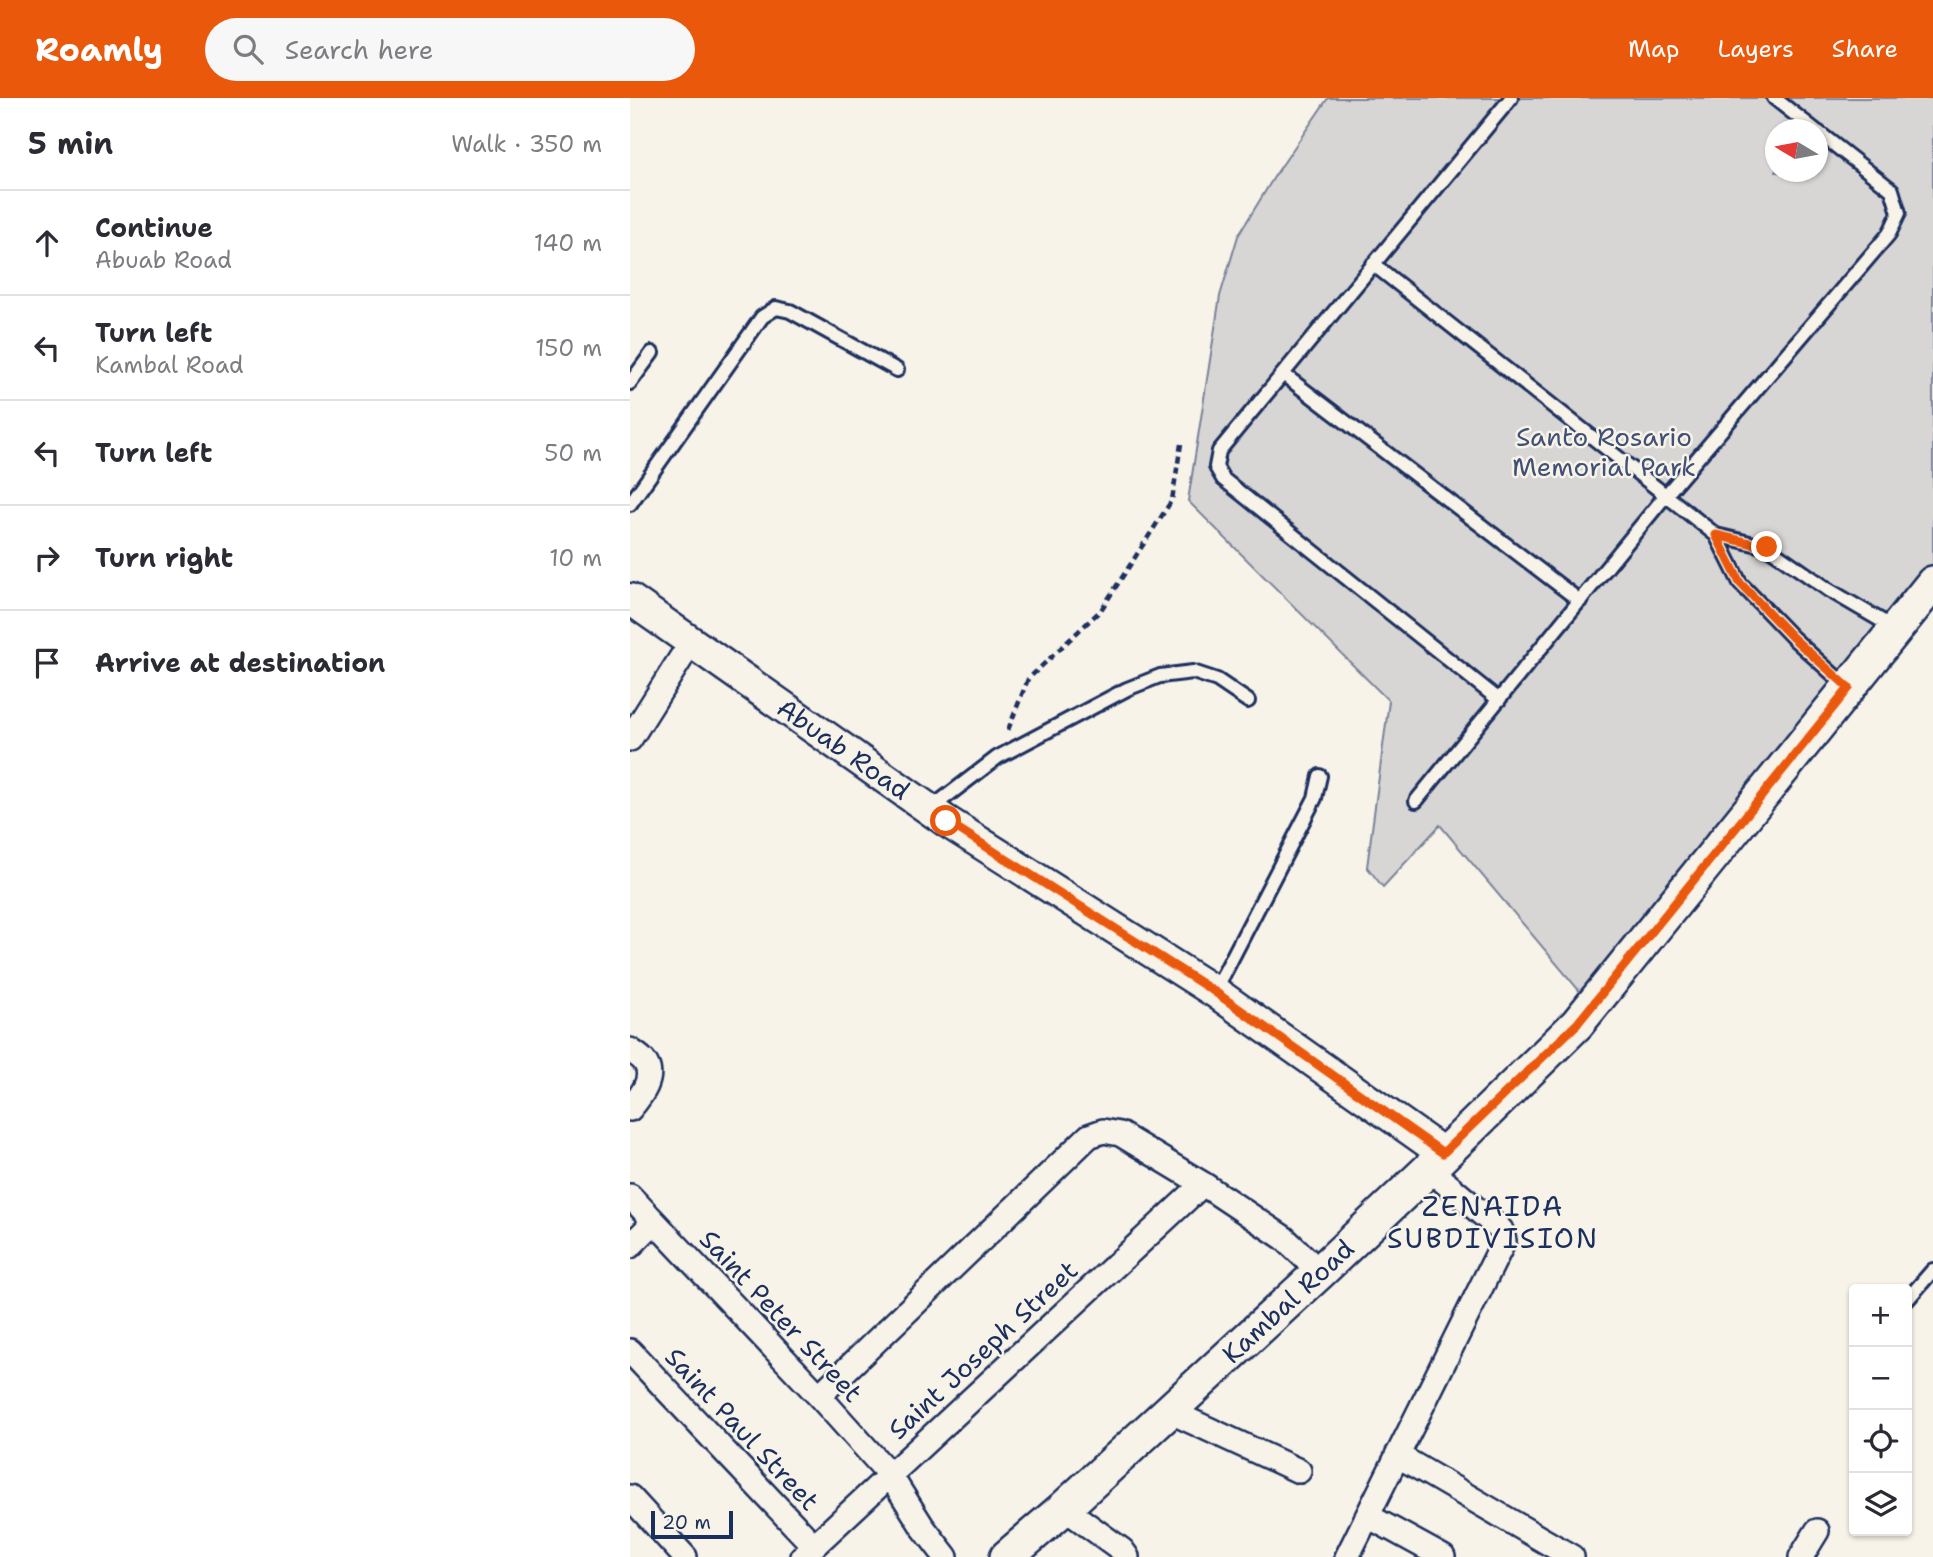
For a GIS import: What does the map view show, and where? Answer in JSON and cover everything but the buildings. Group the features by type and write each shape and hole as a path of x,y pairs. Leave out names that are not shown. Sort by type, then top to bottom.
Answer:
{"main road":[{"name":"Kambal Road","path":"1007,1557 1064,1508 1320,1272 1577,1024 1933,583"}],"street":[{"name":"Abuab Road","path":"630,598 929,809 1215,992 1436,1161"},
{"path":"630,739 637,710 681,658"},
{"path":"630,1050 644,1061 649,1072 644,1091 630,1109"},
{"path":"819,1396 1089,1136 1103,1131 1120,1134 1203,1184 1284,1238 1320,1272"},
{"path":"1347,1557 1504,1241 1502,1230 1436,1161"},
{"name":"Saint Joseph Street","path":"808,1551 1203,1184"},
{"name":"Saint Peter Street","path":"630,1196 890,1475 922,1526 946,1557"},
{"path":"630,1247 654,1222"},
{"name":"Saint Paul Street","path":"630,1351 808,1551"},
{"path":"1169,1411 1299,1471"},
{"path":"1397,1455 1572,1557"},
{"path":"630,1497 685,1557"},
{"path":"1064,1508 1122,1550 1127,1557"},
{"path":"1368,1516 1443,1557"},
{"path":"1801,1557 1817,1531"}],"lane":[{"path":"1499,700 1223,479 1216,467 1219,451 1511,98"},
{"path":"1774,98 1801,119"},
{"path":"1416,801 1666,495 1889,234 1899,213 1892,190 1828,140"},
{"path":"1373,264 1716,535 1740,583 1793,638 1849,688"},
{"path":"630,504 762,317 776,308 790,311 897,370"},
{"path":"630,383 652,353"},
{"path":"1283,374 1580,601"},
{"path":"1716,535 1767,547 1829,590 1896,629"},
{"path":"929,809 998,757 1127,689 1160,677 1193,672 1217,680 1248,701"},
{"path":"1215,992 1315,798 1320,776"},
{"path":"1912,1294 1933,1270"}],"path":[{"path":"998,757 1028,679 1101,610 1172,500 1181,444"}],"green space":[{"name":"Santo Rosario Memorial Park","path":"1328,98 1933,98 1933,570 1592,1006 1440,825 1383,887 1367,867 1389,701 1188,501 1220,296 1238,236"}],"district":[{"name":"ZENAIDA SUBDIVISION","path":"1493,1222"}],"route":[{"path":"946,821 1215,992 1443,1153 1577,1024 1849,688 1793,638 1740,583 1716,535 1767,547"}]}
